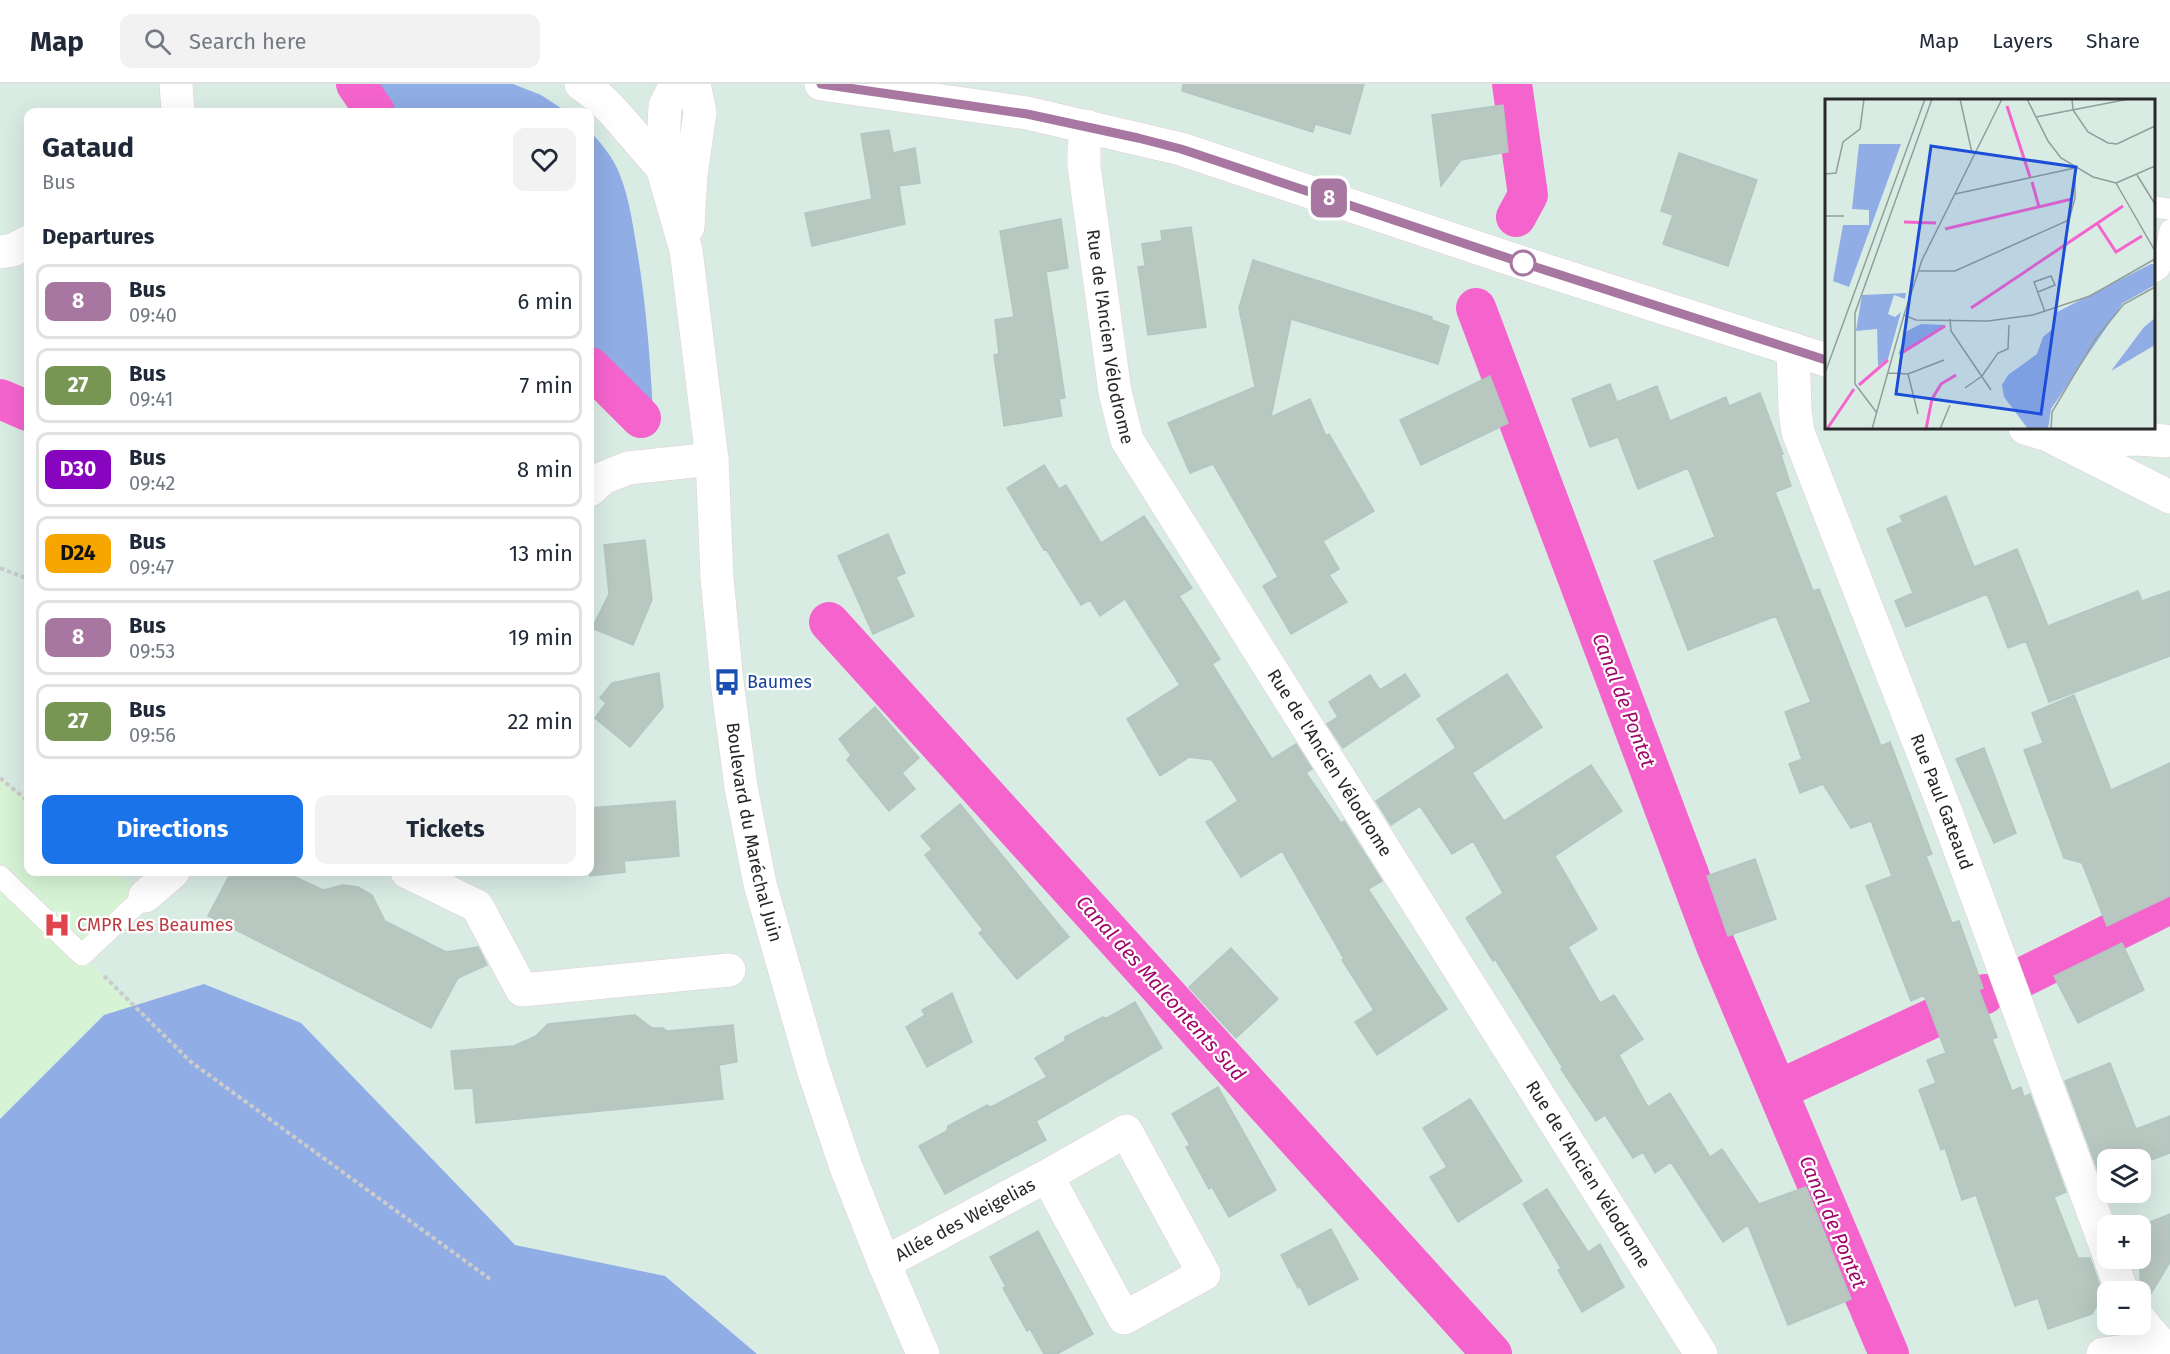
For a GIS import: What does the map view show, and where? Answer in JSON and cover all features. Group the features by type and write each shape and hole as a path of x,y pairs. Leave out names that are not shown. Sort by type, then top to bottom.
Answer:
{"street":[{"path":"176,84 178,108"},
{"name":"Boulevard du Maréchal Juin","path":"581,84 603,102 662,168"},
{"name":"Boulevard du Maréchal Juin","path":"676,84 665,106 662,168 687,250"},
{"name":"Boulevard du Maréchal Juin","path":"694,84 700,112 691,175 687,250 712,459 717,578 727,682 741,787 760,884 813,1070 846,1167 923,1354"},
{"path":"821,84 1027,114 1181,149 1523,263 1825,359"},
{"name":"Rue de l'Ancien Vélodrome","path":"1087,126 1083,148 1084,166 1115,392 1127,440 1701,1354"},
{"path":"0,252 13,250 24,244"},
{"name":"Rue Paul Gateaud","path":"1793,349 1798,432 1946,812 2097,1222"},
{"path":"2037,431 2116,440 2168,439"},
{"path":"2037,431 2168,496"},
{"path":"2168,439 2159,453 2157,469 2168,496"},
{"path":"594,486 603,478 628,468 712,459"},
{"path":"145,896 168,876"},
{"path":"416,876 477,906 522,990 729,970"},
{"name":"Allée des Weigelias","path":"884,1263 1126,1131 1204,1274 1124,1318 1047,1176"},
{"path":"2151,1331 2163,1343"},
{"path":"2103,1354 2163,1343"}],"lane":[{"path":"2155,207 2170,209"},
{"path":"2155,271 2159,269 2165,256 2170,230"},
{"path":"0,876 82,955 145,896"}],"path":[{"path":"0,568 24,577"},
{"path":"0,778 24,798"},
{"path":"82,955 191,1062 490,1279"}],"shaded area":[{"path":"357,84 513,84 541,95 561,108 373,108"},
{"path":"594,136 617,168 629,206 646,315 654,433 594,370"},
{"name":"CMPR Les Beaumes","path":"0,778 24,798 24,876 120,876 145,896 82,955 134,1006 104,1015 0,1119"},
{"path":"204,984 301,1023 515,1245 665,1276 757,1354 0,1354 0,1119 104,1015"}],"building":[{"path":"1183,84 1364,84 1350,134 1315,124 1313,132 1182,91"},
{"path":"1503,105 1508,152 1461,160 1441,186 1432,115"},
{"path":"889,130 893,153 915,148 920,183 899,186 905,224 812,246 805,213 872,199 861,134"},
{"path":"1679,153 1757,180 1728,266 1663,244 1673,215 1661,211"},
{"path":"1061,219 1068,268 1046,272 1065,398 1059,399 1062,416 1004,426 994,355 999,354 995,320 1014,317 1000,231"},
{"path":"1191,227 1206,327 1148,335 1138,267 1145,266 1142,244 1162,241 1161,231"},
{"path":"1253,260 1432,317 1432,320 1449,326 1438,364 1291,319 1271,417 1310,399 1326,436 1329,434 1374,511 1323,541 1339,569 1329,575 1347,602 1291,634 1263,586 1278,577 1213,464 1190,473 1168,423 1255,387 1239,308"},
{"path":"1490,376 1508,423 1421,465 1400,420"},
{"path":"1610,384 1617,402 1657,386 1670,421 1726,397 1729,406 1760,393 1783,454 1781,455 1791,486 1775,492 1813,591 1819,589 1881,746 1890,742 1932,854 1926,856 1952,923 1959,921 1983,988 1979,990 1997,1037 1992,1039 2012,1091 2021,1087 2024,1097 2030,1094 2066,1192 2054,1197 2078,1258 2090,1258 2098,1281 2097,1305 2092,1314 2048,1329 2038,1298 2015,1306 1976,1195 1962,1200 1945,1148 1941,1150 1919,1090 1936,1083 1927,1060 1946,1053 1924,995 1911,1001 1866,886 1892,876 1871,821 1851,828 1823,784 1800,793 1789,764 1802,759 1785,712 1811,702 1776,616 1688,650 1654,561 1715,537 1688,468 1638,489 1618,437 1590,447 1572,399"},
{"path":"1044,465 1059,489 1066,485 1101,543 1144,516 1192,588 1179,596 1220,659 1212,664 1272,759 1296,744 1312,769 1306,773 1341,823 1344,821 1382,881 1368,889 1447,1009 1377,1055 1355,1022 1374,1010 1342,960 1344,959 1282,851 1241,877 1206,822 1238,801 1212,760 1189,757 1160,776 1127,719 1180,685 1125,599 1100,616 1090,600 1081,605 1046,549 1044,550 1007,488"},
{"path":"1946,496 1974,567 2017,549 2048,626 2138,591 2142,601 2170,591 2170,656 2049,702 2026,641 2008,648 1987,594 1906,627 1895,601 1913,593 1887,529 1903,522 1900,516"},
{"path":"888,534 905,573 896,577 914,616 873,634 838,556"},
{"path":"645,540 652,600 633,645 594,629 594,624 609,594 604,545"},
{"path":"659,673 663,707 630,747 595,718 606,703 600,698 612,683"},
{"path":"1405,674 1420,696 1343,748 1327,724 1338,717 1329,702 1370,675 1380,690"},
{"path":"1507,674 1542,727 1472,773 1504,821 1591,765 1622,811 1555,856 1597,929 1568,947 1600,1003 1614,995 1643,1039 1619,1055 1648,1107 1670,1093 1710,1157 1722,1149 1759,1204 1806,1187 1851,1299 1788,1325 1748,1225 1723,1242 1671,1162 1655,1173 1643,1152 1633,1158 1605,1115 1596,1121 1561,1069 1563,1068 1495,959 1493,961 1466,918 1503,893 1473,841 1452,854 1420,806 1391,825 1376,801 1456,748 1437,719"},
{"path":"2074,695 2111,790 2170,763 2170,896 2107,926 2082,863 2064,858 2024,750 2043,743 2032,713"},
{"path":"875,707 919,758 902,773 915,789 889,811 847,760 851,755 839,739"},
{"path":"1984,748 2016,833 1994,843 1956,759"},
{"path":"675,801 679,856 624,861 625,872 594,876 594,808"},
{"path":"960,804 1069,937 1017,979 979,933 983,930 925,855 932,849 921,836"},
{"path":"1755,859 1776,919 1728,936 1707,876"},
{"path":"229,876 293,876 323,890 343,885 358,887 372,895 385,921 446,952 478,947 487,965 458,978 431,1028 208,916"},
{"path":"2122,943 2144,990 2078,1023 2054,976"},
{"path":"1231,948 1278,999 1236,1038 1189,987"},
{"path":"952,993 972,1042 927,1067 906,1027 925,1015 922,1010"},
{"path":"1135,1002 1162,1048 1036,1121 1046,1140 945,1194 919,1146 947,1131 948,1126 987,1105 991,1107 1047,1077 1035,1058 1065,1041 1065,1037"},
{"path":"635,1015 652,1028 663,1028 667,1031 733,1025 737,1062 719,1065 723,1099 476,1123 473,1088 455,1089 451,1051 514,1046 536,1036 548,1024"},
{"path":"2110,1063 2136,1129 2170,1116 2170,1153 2151,1160 2151,1149 2097,1149 2097,1168 2065,1081"},
{"path":"1218,1087 1276,1190 1229,1217 1212,1187 1209,1189 1186,1147 1190,1145 1172,1114"},
{"path":"1470,1099 1522,1181 1458,1222 1430,1177 1447,1167 1423,1128"},
{"path":"1547,1189 1588,1252 1600,1244 1624,1287 1582,1312 1558,1270 1561,1268 1523,1204"},
{"path":"2170,1214 2170,1262 2151,1294 2151,1281 2140,1281 2140,1269 2151,1269 2151,1222"},
{"path":"1331,1229 1358,1279 1309,1305 1281,1255"},
{"path":"1038,1231 1093,1334 1057,1354 1044,1354 1030,1329 1027,1331 1003,1288 1006,1287 990,1257"}],"waterway":[{"name":"Canal des Malcontents Sud","path":"356,84 372,108"},
{"name":"Canal de Pontet","path":"1512,84 1528,195 1516,217"},
{"name":"Canal de Pontet","path":"1476,308 1716,946 1889,1354"},
{"name":"Canal des Malcontents Sud","path":"594,371 641,418"},
{"path":"0,399 24,409"},
{"name":"Canal des Malcontents Sud","path":"829,622 1492,1354"},
{"name":"Canal de Pontet","path":"2025,976 2170,904"},
{"name":"Canal de Pontet","path":"1778,1090 1985,994"}],"bus line":[{"name":"8","path":"821,84 1027,114 1181,149 1523,263 1825,360"}],"place":[{"name":"Baumes","path":"727,682"},
{"name":"CMPR Les Beaumes","path":"57,925"}]}
